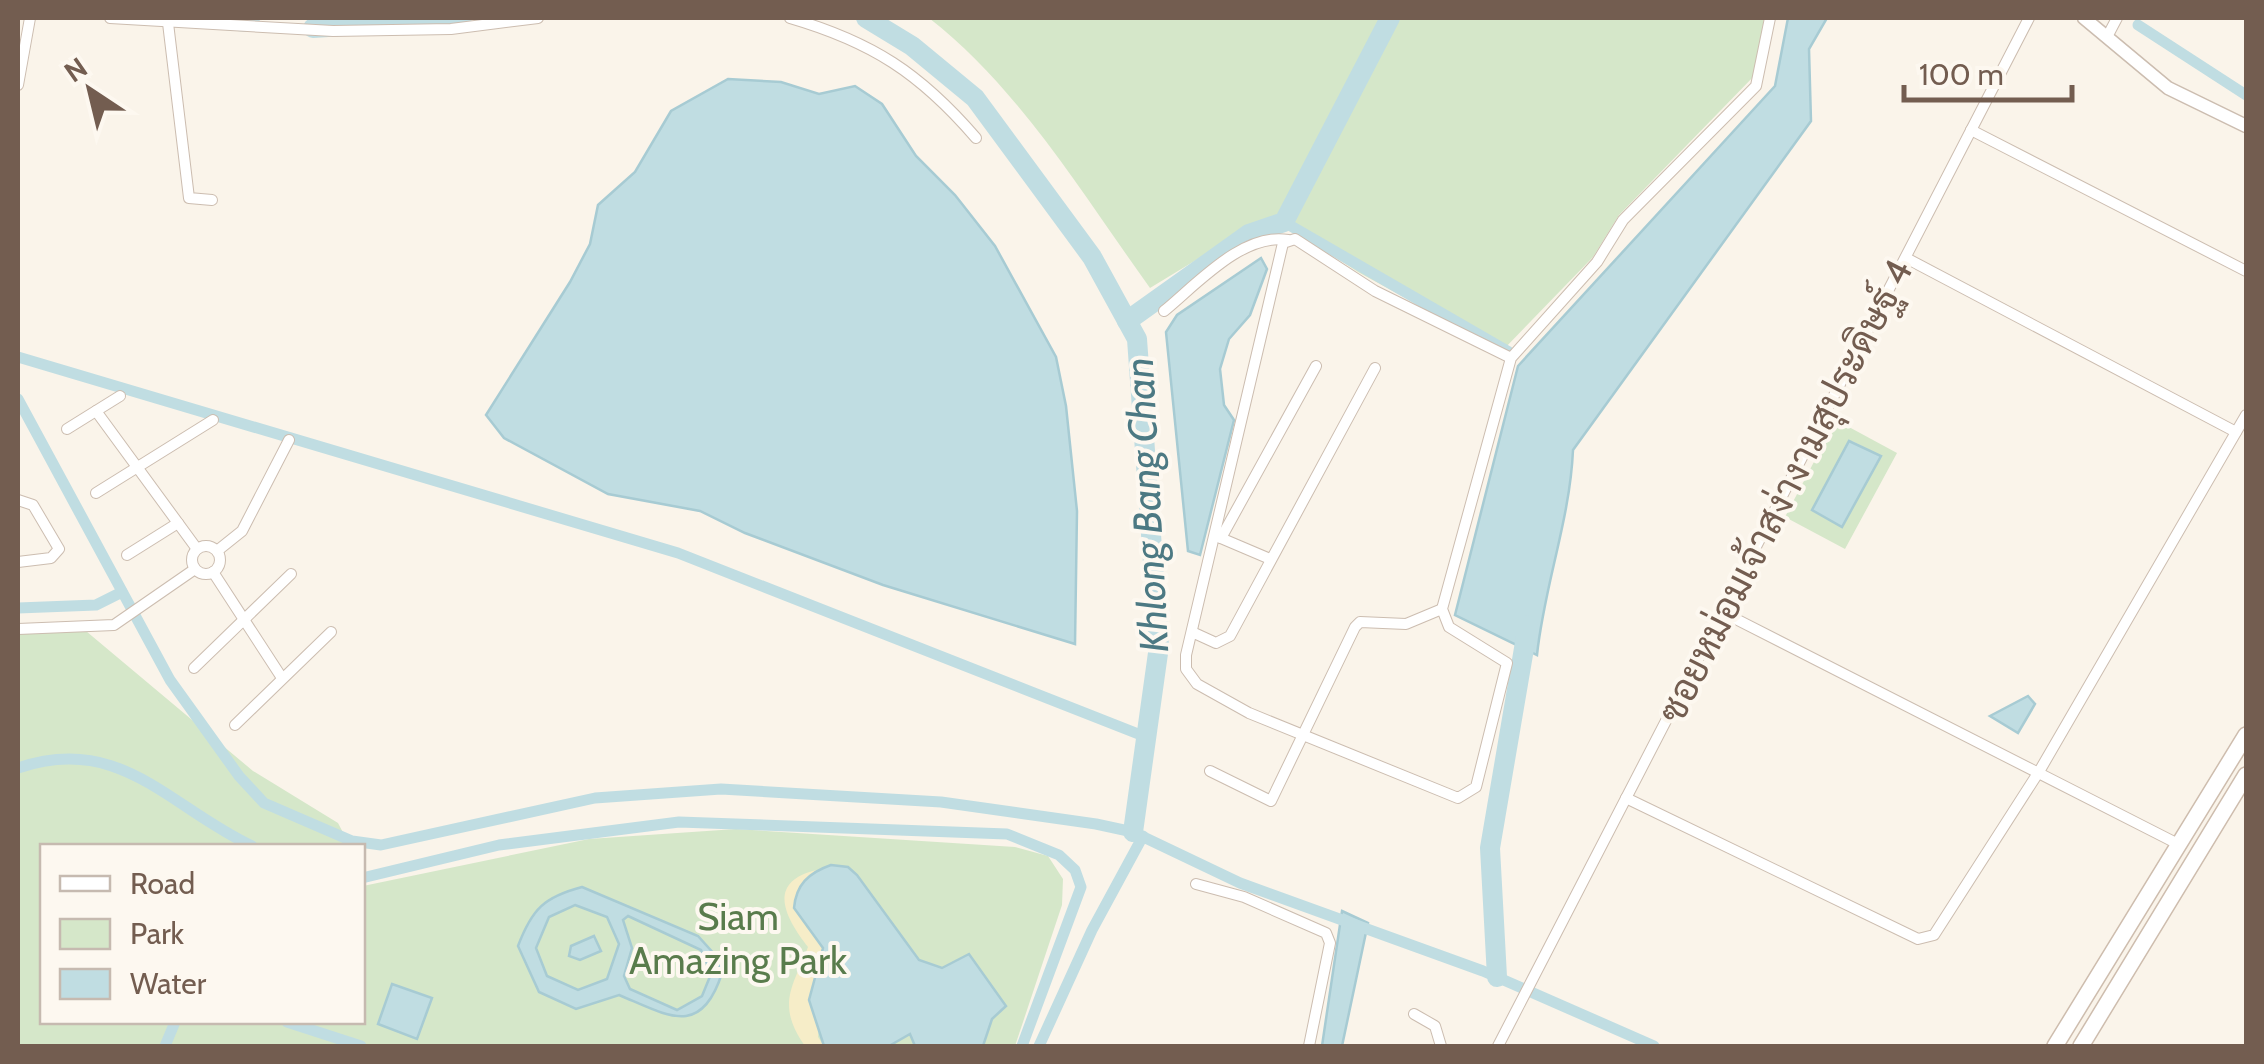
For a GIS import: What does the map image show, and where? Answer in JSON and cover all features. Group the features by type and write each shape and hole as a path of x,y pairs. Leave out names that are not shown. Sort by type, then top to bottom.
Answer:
{"main road":[{"path":"2055,1046 2246,735"},
{"path":"2081,1046 2246,775"},
{"path":"2180,845 2198,854"}],"street":[{"path":"18,85 30,18"},
{"path":"110,18 413,30 538,18"},
{"path":"790,18 874,49 904,66 976,138"},
{"path":"1288,240 1283,243 1275,273 1186,669 1196,684 1300,734 1458,798 1476,787 1506,663 1449,628 1442,609 1510,358 1597,262 1624,220 1756,86 1770,18"},
{"name":"ซอยหม่อมเจ้าสง่างามสุประดิษฐ์ 4","path":"1498,1046 2029,18"},
{"path":"2084,18 2178,94 2246,126"},
{"path":"2106,37 2117,18"},
{"path":"168,23 189,198 212,200"},
{"path":"1971,130 2246,271"},
{"path":"1164,311 1248,247 1270,238 1295,239 1375,292 1510,358"},
{"path":"1906,258 2236,432"},
{"path":"1218,536 1316,366"},
{"path":"1192,632 1216,643 1230,636 1375,368"},
{"path":"68,429 120,396"},
{"path":"96,411 197,548"},
{"path":"1626,798 1926,939 1941,928 2040,770 2246,415"},
{"path":"96,493 213,420"},
{"path":"218,551 242,531 289,440"},
{"path":"18,500 33,505 59,549 51,558 18,562"},
{"path":"127,555 178,523"},
{"path":"1218,536 1270,559"},
{"path":"196,569 192,556 197,548 210,546 218,551"},
{"path":"213,572 219,565 218,551"},
{"path":"18,629 114,625 196,569 213,572 246,617 282,678"},
{"path":"194,668 291,574"},
{"path":"1210,771 1270,801 1300,734 1360,622 1406,624 1442,609"},
{"path":"1722,612 2040,770 2180,845"},
{"path":"235,725 331,632"},
{"path":"1196,884 1244,897 1326,933 1330,943 1309,1046"},
{"path":"1414,1014 1435,1026 1441,1046"}],"green space":[{"path":"929,18 1764,18 1755,75 1619,215 1593,257 1502,351 1358,272 1288,226 1252,226 1150,288 1021,110 962,46"},
{"path":"1836,420 1897,453 1845,549 1785,517","holes":["1852,441 1881,456 1844,525"]},
{"name":"Siam Amazing Park","path":"80,626 253,771 338,823 348,842 40,844 40,1024 365,1024 365,886 589,839 736,829 1015,847 1048,856 1063,879 1062,905 1015,1046 18,1046 18,631"}],"sand":[{"path":"817,870 803,882 806,927 814,931 823,948 818,1037 824,1046 805,1046 789,1006 808,947 788,914 785,893 790,883"}],"water":[{"path":"1788,18 1827,18 1809,49 1811,121 1573,450 1567,502 1537,655 1455,615 1518,366 1775,86"},
{"path":"728,79 781,82 819,94 855,86 882,104 916,156 955,195 995,246 1056,357 1066,406 1077,511 1075,644 883,585 745,533 700,511 608,494 504,438 486,415 570,282 590,244 598,205 635,172 671,111"},
{"path":"1261,258 1267,269 1250,315 1229,339 1220,369 1224,405 1234,420 1200,555 1188,551 1166,332 1177,315"},
{"path":"1849,441 1881,456 1842,527 1812,510"},
{"path":"2028,696 2035,704 2018,733 1990,716"},
{"path":"831,865 848,867 857,875 919,960 942,968 969,954 1006,1006 992,1019 983,1046 915,1046 910,1034 889,1046 824,1046 809,1000 823,948 794,908 805,881"},
{"path":"582,887 698,936 715,955 722,973 704,1007 681,1016 619,995 576,1009 539,992 518,946 541,906","holes":["575,905 607,917 619,944 607,979 578,990 547,976 536,948 549,917","628,916 701,950 711,974 702,996 677,1010 630,989 624,976 632,948 623,920"]},
{"path":"1342,911 1368,923 1342,1046 1322,1046"},
{"path":"594,936 601,951 580,960 569,956 571,946"},
{"path":"392,984 432,998 417,1039 378,1024"}],"waterway":[{"name":"Khlong Bang Chan","path":"202,18 250,22"},
{"name":"Khlong Bang Chan","path":"313,28 462,18"},
{"name":"Khlong Bang Chan","path":"866,18 912,46 975,98 1092,257 1137,339 1159,646 1133,832"},
{"path":"1127,321 1249,234 1284,222 1390,18"},
{"path":"2138,25 2246,95"},
{"path":"1284,222 1509,352"},
{"path":"18,357 678,553 1146,737"},
{"path":"18,399 170,680 239,776 264,803 352,841 381,845 595,798 721,789 941,802 1096,824 1133,832 1240,883 1483,971 1654,1046"},
{"path":"18,608 96,605 122,592"},
{"path":"1497,977 1490,848 1528,625"},
{"path":"18,768 54,760 86,760 115,767 142,779 248,844"},
{"path":"365,877 499,845 679,822 1007,834 1059,855 1075,870 1081,887 1022,1046"},
{"path":"1039,1046 1092,930 1143,836"},
{"path":"165,1046 174,1024"},
{"path":"293,1024 361,1046"}]}
